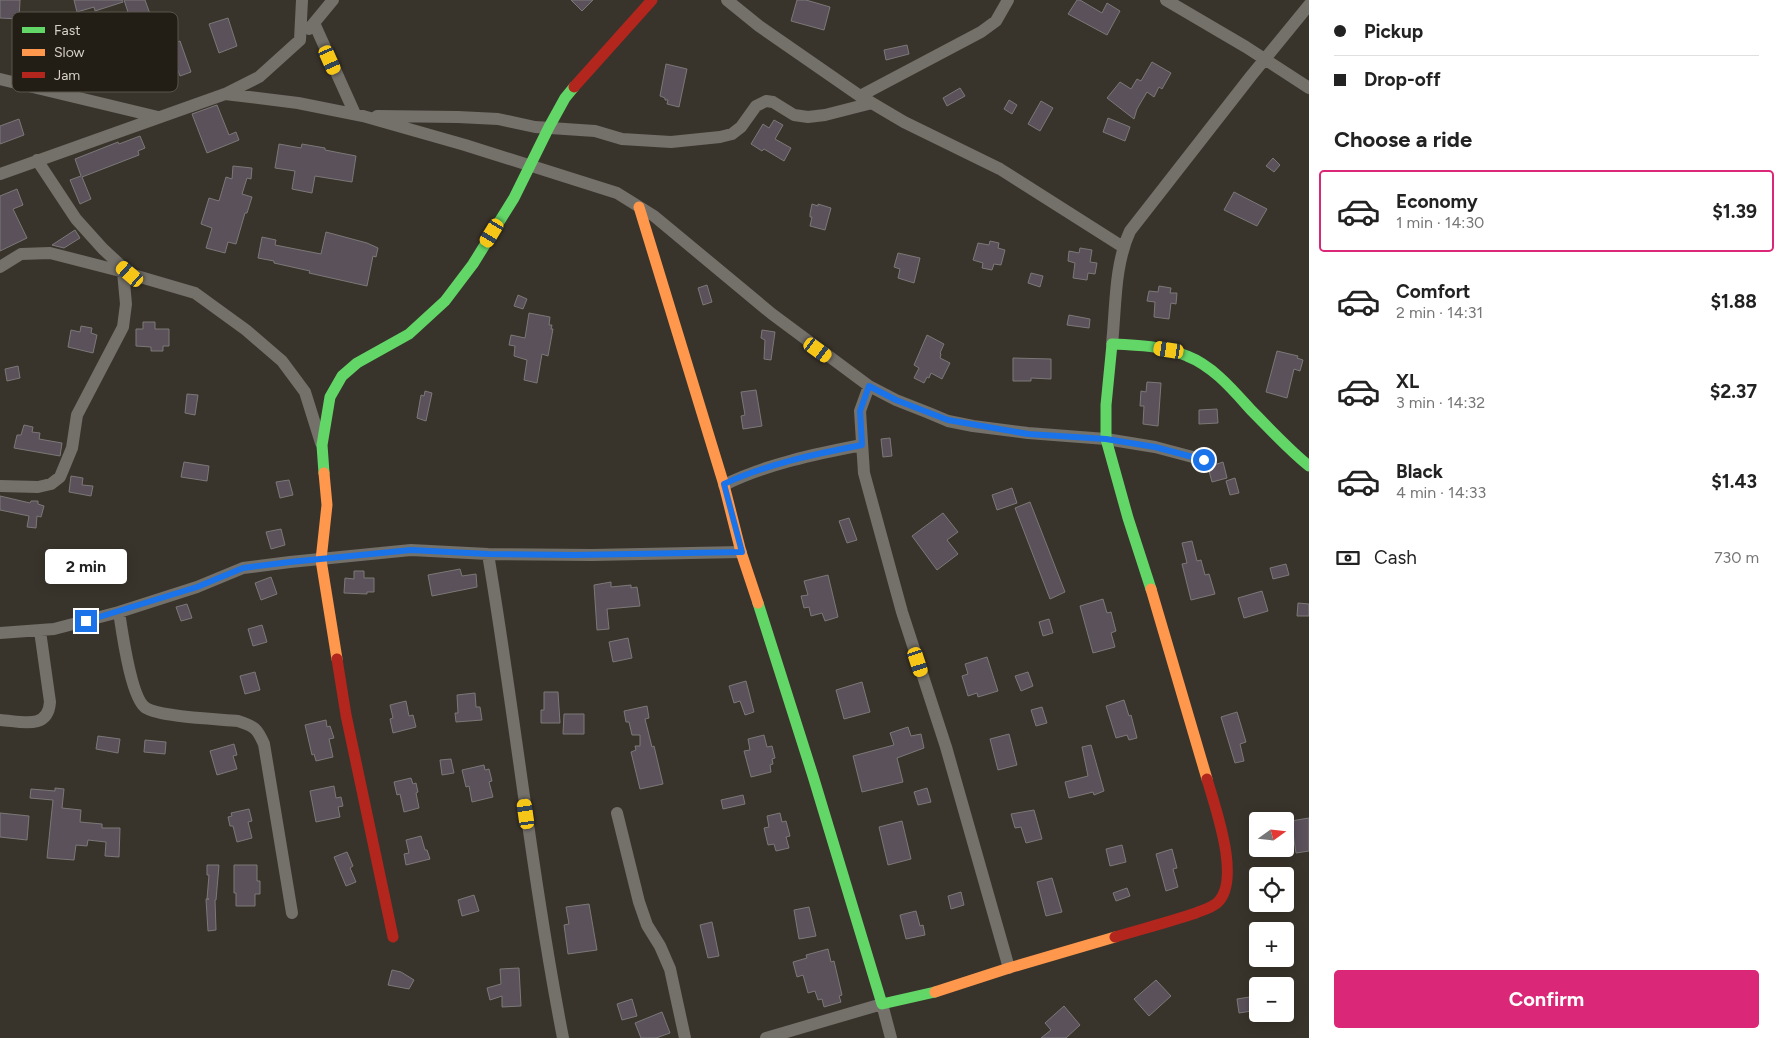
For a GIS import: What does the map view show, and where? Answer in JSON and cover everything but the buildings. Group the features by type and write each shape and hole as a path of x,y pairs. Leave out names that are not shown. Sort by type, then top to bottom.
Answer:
{"street":[{"path":"300,40 302,0"},
{"path":"0,174 225,94 259,77 300,40 333,0"},
{"path":"322,445 330,397 342,376 357,363 409,334 445,301 473,264 514,198 565,98 652,0"},
{"path":"727,0 759,26 860,96 904,122 1000,169 1123,248"},
{"path":"860,96 982,32 996,21 1008,0"},
{"path":"1166,0 1309,88"},
{"path":"766,1038 805,1032 882,1004 944,990 1009,968 1172,920 1211,907 1223,896 1226,888 1228,859 1204,765 1156,603 1128,518 1106,439 1106,406 1119,267 1123,248 1130,231 1309,6"},
{"path":"314,24 359,115"},
{"path":"57,92 158,117"},
{"path":"225,94 298,103 359,115 465,145 617,193 654,216 780,320 869,386 896,400 948,420 1028,434 1106,439 1155,447 1204,460"},
{"path":"359,115 498,120 536,126 595,131 630,140 671,142 732,134 741,127 756,106 766,101 773,102 794,115 808,117 825,116 872,103"},
{"path":"0,486 38,487 51,484 60,477 72,448 77,415 123,327 126,304 126,273 76,219 37,160"},
{"path":"639,207 724,484 742,552 813,776 891,1038"},
{"path":"0,268 21,254 50,253 195,293 246,330 282,362 305,392 322,445 327,505 321,560 346,716 393,938"},
{"path":"1112,344 1150,346 1169,350 1189,357 1207,368 1239,397 1280,441 1309,466"},
{"path":"869,386 860,411 864,473 902,612 946,747 1009,968"},
{"path":"724,484 746,474 817,454 862,445"},
{"path":"0,633 54,629 119,612 197,587 243,568 411,550 488,554 592,555 742,552"},
{"path":"488,554 505,658 526,814 563,1038"},
{"path":"119,612 134,689 144,708 158,713 238,721 250,724 258,731 264,744 292,913"},
{"path":"0,720 37,723 45,718 49,711 50,702 40,631"},
{"path":"617,813 639,902 647,925 660,946 670,969 685,1038"}],"traffic: fast":[{"path":"324,473 322,445 330,397 342,376 357,363 409,334 445,301 473,264 514,198 549,127 565,98 574,87"},
{"path":"1151,589 1128,518 1106,439 1106,405 1112,344 1160,348 1196,360 1222,379 1279,439 1309,466"},
{"path":"758,603 882,1004 935,992"}],"traffic: slow":[{"path":"639,207 724,485 741,552 758,603"},
{"path":"324,473 327,505 321,560 337,659"},
{"path":"1151,589 1207,779"},
{"path":"935,992 1115,937"}],"traffic: jam":[{"path":"574,87 652,0"},
{"path":"337,659 346,715 393,937"},
{"path":"1115,937 1207,909 1217,903 1224,893 1227,878 1227,861 1220,825 1207,779"}],"route":[{"path":"86,621 197,587 243,568 290,562 411,550 488,554 574,555 742,552 724,484 746,474 817,454 862,445 860,411 869,386 929,414 972,426 1028,434 1106,439 1155,447 1204,460"}]}
